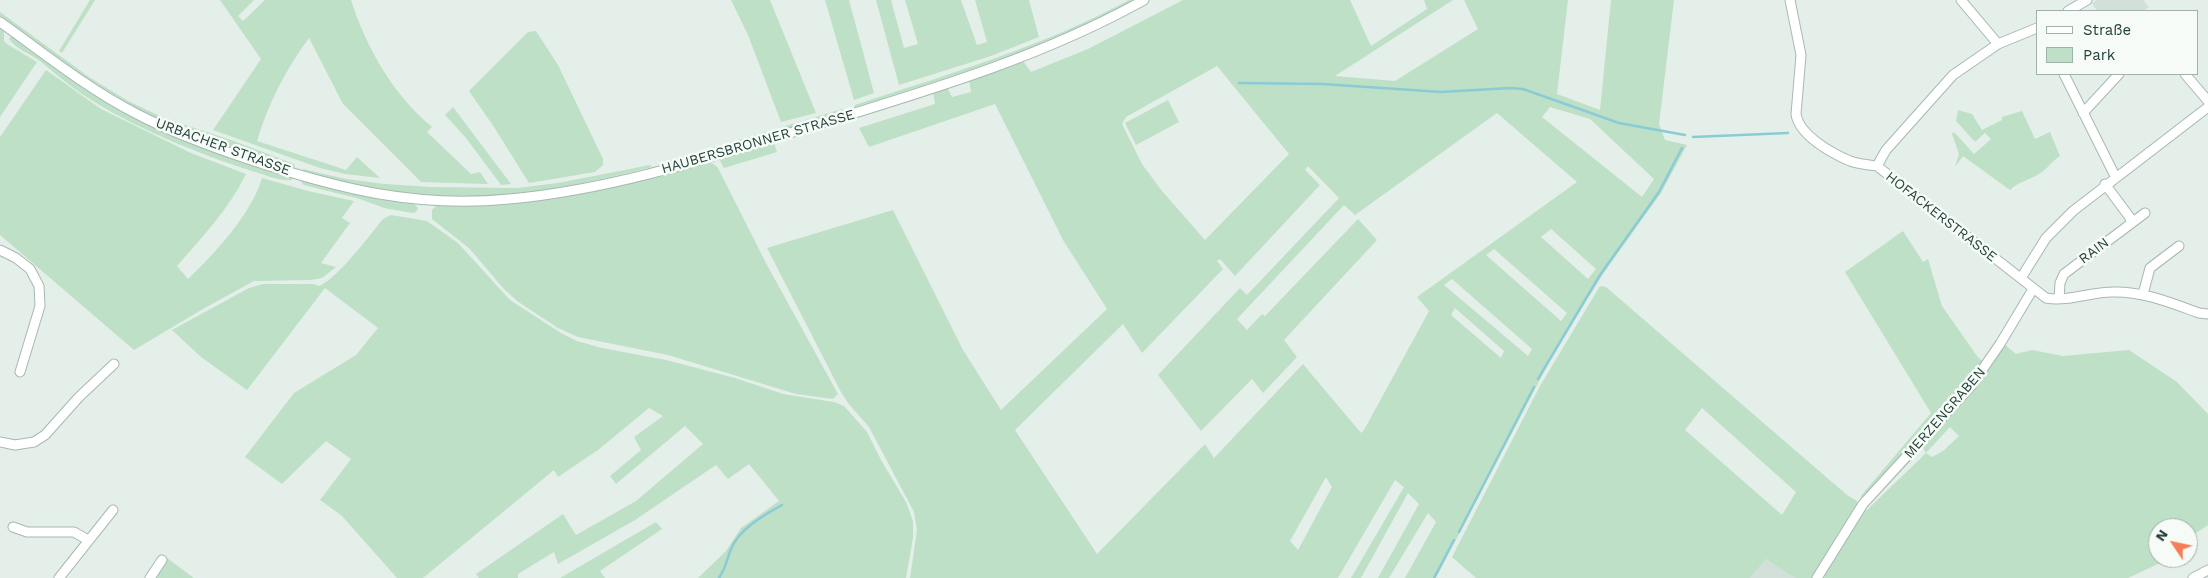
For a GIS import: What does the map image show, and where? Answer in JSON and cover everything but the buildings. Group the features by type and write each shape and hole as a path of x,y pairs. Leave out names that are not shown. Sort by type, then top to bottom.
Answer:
{"street":[{"name":"HAUBERSBRONNER STRASSE","path":"354,190 425,201 511,199 586,187 660,171 715,156 983,72 1075,36 1144,0"},
{"name":"HOFACKERSTRASSE","path":"1790,0 1801,55 1796,103 1797,122 1808,136 1851,161 1877,166 2046,298 2059,299 2111,292 2143,294 2199,313 2208,314"},
{"path":"1961,0 1998,44"},
{"path":"2070,10 2087,0"},
{"name":"URBACHER STRASSE","path":"0,22 81,81 138,115 220,149 297,175 354,190"},
{"path":"1877,166 1886,150 1953,75 1998,44 2036,28"},
{"path":"2064,75 2115,176"},
{"path":"2083,113 2118,75"},
{"path":"2186,75 2208,101"},
{"path":"2021,278 2046,238 2072,211 2115,176 2208,107"},
{"path":"2105,184 2130,220 2130,224"},
{"name":"RAIN","path":"2059,299 2060,284 2064,274 2145,213"},
{"path":"2143,294 2150,268 2179,246"},
{"path":"0,250 16,258 30,269 39,286 40,306 20,372"},
{"name":"MERZENGRABEN","path":"1817,578 1864,504 1971,386 2000,344 2033,289"},
{"path":"0,442 16,445 34,442 45,435 79,397 114,364"},
{"path":"59,578 113,510"},
{"path":"13,528 27,532 74,532 88,540"},
{"path":"150,578 162,560"},
{"path":"2193,578 2208,570"}],"shaded area":[{"path":"2097,0 2143,0 2149,7 2145,10 2096,10 2092,3"},
{"path":"1766,559 1787,572 1795,578 1750,578"}],"green space":[{"path":"90,0 95,0 62,53 59,51"},
{"path":"220,0 254,0 238,16 243,21 265,0 351,0 364,35 382,69 405,100 432,127 427,132 471,174 480,172 488,184 421,182 343,104 309,38 278,87 257,141 346,170 357,157 380,178 345,174 320,168 213,130 261,59"},
{"path":"731,0 770,0 816,113 781,122 748,35"},
{"path":"825,0 849,0 874,93 854,100"},
{"path":"876,0 891,0 904,48 918,44 905,0 961,0 977,45 987,42 975,0 1029,0 1039,37 991,56 899,85"},
{"path":"1129,0 1136,0 1033,48 962,74 854,109 855,105 960,71 1029,46 1096,17"},
{"path":"1183,0 1350,0 1371,46 1427,9 1424,0 1453,0 1335,76 1395,81 1478,29 1464,0 1568,0 1557,94 1600,110 1611,0 1674,0 1659,124 1665,140 1687,145 1661,193 1605,271 1556,349 1436,578 1405,578 1436,522 1428,513 1389,578 1378,578 1419,504 1408,493 1361,578 1351,578 1404,487 1395,480 1338,578 910,578 917,530 914,512 869,427 841,392 767,248 893,210 963,350 1001,410 1107,309 1063,240 995,104 869,147 859,128 935,104 933,92 947,87 952,97 971,92 969,80 1023,61 1031,72 1088,49","holes":["1217,66 1289,154 1205,240 1162,191 1142,164 1122,124 1126,117","1550,107 1590,119 1654,179 1642,197 1542,117","1497,113 1577,182 1417,297 1429,311 1361,433 1303,364 1214,458 1205,444 1097,554 1015,430 1123,324 1142,353 1223,269 1217,261 1220,259 1235,276 1320,185 1305,170 1308,166 1339,198 1247,295 1240,288 1158,375 1201,431 1252,379 1263,393 1297,357 1284,340 1377,240 1358,219 1265,316 1262,314 1247,330 1237,319 1344,205 1355,215","1551,229 1596,269 1588,279 1541,237","1494,249 1567,313 1561,321 1486,255","1452,279 1532,349 1528,356 1444,285","1455,308 1504,351 1501,358 1451,315","1326,477 1332,487 1298,550 1290,541"]},
{"path":"0,12 89,77 128,101 164,118 234,141 294,164 295,167 293,168 216,143 160,122 142,113 69,67 0,16"},
{"path":"0,26 4,32 4,41 7,44 37,62 0,117"},
{"path":"536,31 558,65 603,159 603,165 595,172 529,183 469,91 528,32"},
{"path":"12,35 89,90 138,120 195,145 292,177 292,180 282,180 209,156 164,138 120,117 82,94 40,61 15,46 9,39"},
{"path":"46,70 101,109 191,153 246,174 224,211 177,266 188,279 231,233 250,206 262,178 354,201 342,218 350,223 321,263 336,267 322,278 311,280 254,281 134,350 0,235 0,137"},
{"path":"1168,100 1179,122 1136,145 1125,123"},
{"path":"453,107 511,184 501,185 466,138 445,115"},
{"path":"842,109 847,111 750,141 665,162"},
{"path":"1958,110 1972,114 1982,130 2002,120 2002,117 2022,111 2035,139 2050,132 2060,156 2042,172 2010,190 1963,156 1955,167 1959,154 1952,134 1954,132 1974,154 1991,139 1985,133 1975,142 1956,121"},
{"path":"774,143 777,152 724,168 720,161 722,158"},
{"path":"710,161 718,168 767,265 838,394 833,399 796,394 668,355 578,337 558,328 517,301 503,288 470,249 432,219 432,210 437,205 510,204 552,197"},
{"path":"650,165 652,167 540,191 511,195 454,198 410,195 379,190 303,171 303,169 346,179 385,184 431,187 517,188 558,183"},
{"path":"302,180 340,190 414,204 418,208 416,212 412,213 384,208 360,199 304,185 301,182"},
{"path":"391,215 427,221 458,243 510,300 561,333 577,341 602,348 666,360 735,378 783,394 834,402 844,406 867,432 906,502 913,521 913,538 906,578 698,578 726,551 741,528 779,501 749,464 728,479 716,465 635,520 558,564 554,552 518,574 518,578 479,578 476,574 563,514 576,535 636,501 703,444 685,426 616,484 610,476 641,450 634,437 663,416 649,408 598,450 558,477 554,470 423,578 397,578 342,516 320,500 351,459 326,441 282,484 245,457 294,393 356,355 378,328 325,288 247,390 201,357 172,330 249,288 263,284 314,284 319,286 334,275 383,219"},
{"path":"1903,231 1923,262 1928,259 1942,306 1983,362 1970,381 1866,496 1860,497 1931,413 1845,272"},
{"path":"1600,286 1606,287 1847,495 1857,501 1858,508 1862,510 1867,510 1926,453 1923,448 1875,499 1868,503 2003,343 2016,354 2032,350 2063,356 2129,350 2177,382 2208,414 2208,525 2198,532 2198,518 2148,518 2150,568 2128,578 1795,578 1766,559 1750,578 1476,578 1452,557 1540,386","holes":["1702,408 1796,492 1782,515 1685,430","1950,427 1959,436 1943,451 1932,457 1926,453"]},
{"path":"656,522 662,529 600,571 605,578 560,578"},
{"path":"167,558 194,578 156,578"}],"waterway":[{"path":"1239,83 1323,84 1441,92 1523,89 1619,123 1685,135"},
{"path":"1693,137 1788,133"},
{"path":"1538,379 1600,275 1659,192 1682,148"},
{"path":"1459,532 1534,387"},
{"path":"719,578 731,549 740,535 753,523 782,505"},
{"path":"1434,578 1454,540"}]}
